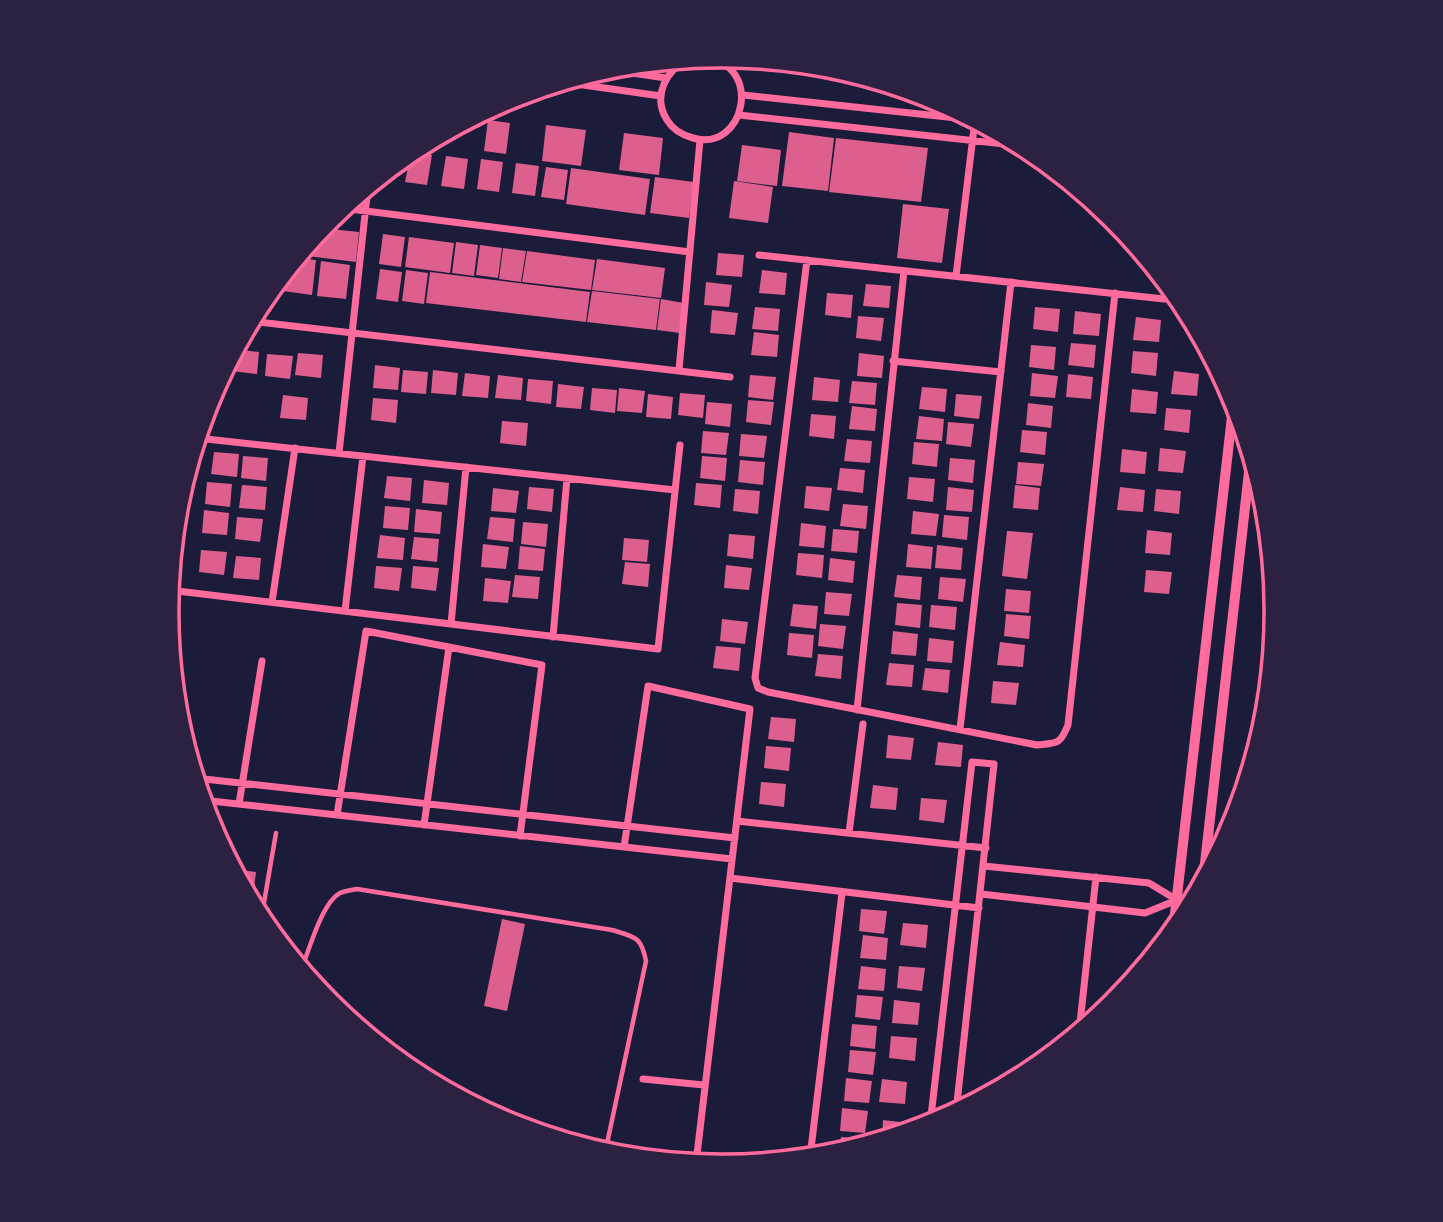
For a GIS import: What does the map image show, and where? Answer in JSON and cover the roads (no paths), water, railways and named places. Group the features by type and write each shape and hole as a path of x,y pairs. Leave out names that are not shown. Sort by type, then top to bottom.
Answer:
{"street":[{"path":"671,71 660,96 661,108 673,128 683,135 700,140 721,135 732,126 739,115 743,94 739,82 729,68"},
{"path":"642,74 666,78"},
{"path":"587,86 660,96"},
{"path":"743,94 945,117"},
{"path":"739,115 996,143"},
{"path":"956,276 973,130"},
{"path":"679,370 700,140"},
{"path":"339,453 366,201"},
{"path":"357,210 690,252"},
{"path":"760,255 1164,299"},
{"path":"807,260 755,678 758,688 1037,745 1062,740 1068,725 1115,293"},
{"path":"857,710 904,271"},
{"path":"960,729 1011,282"},
{"path":"262,322 730,377"},
{"path":"893,361 1001,372"},
{"path":"1176,908 1231,426"},
{"path":"207,439 675,490"},
{"path":"180,591 658,649 680,444"},
{"path":"272,603 295,448"},
{"path":"345,611 363,456"},
{"path":"451,624 466,467"},
{"path":"553,636 567,478"},
{"path":"1206,855 1248,480"},
{"path":"337,815 366,631 542,665 520,836"},
{"path":"424,825 449,647"},
{"path":"239,804 262,661"},
{"path":"624,847 648,686 750,709 697,1153"},
{"path":"849,833 863,724"},
{"path":"932,1111 972,762 994,764 957,1100"},
{"path":"206,779 735,838"},
{"path":"214,801 732,859"},
{"path":"737,821 986,848"},
{"path":"984,866 1149,883 1177,900"},
{"path":"1081,1018 1096,877"},
{"path":"730,878 979,908"},
{"path":"811,1146 842,893"},
{"path":"981,894 1145,913 1181,900"},
{"path":"643,1079 704,1085"}],"lane":[{"path":"264,903 276,833"},
{"path":"306,959 332,898 341,892 356,889 612,930 637,938 643,947 646,961 608,1141"}]}
